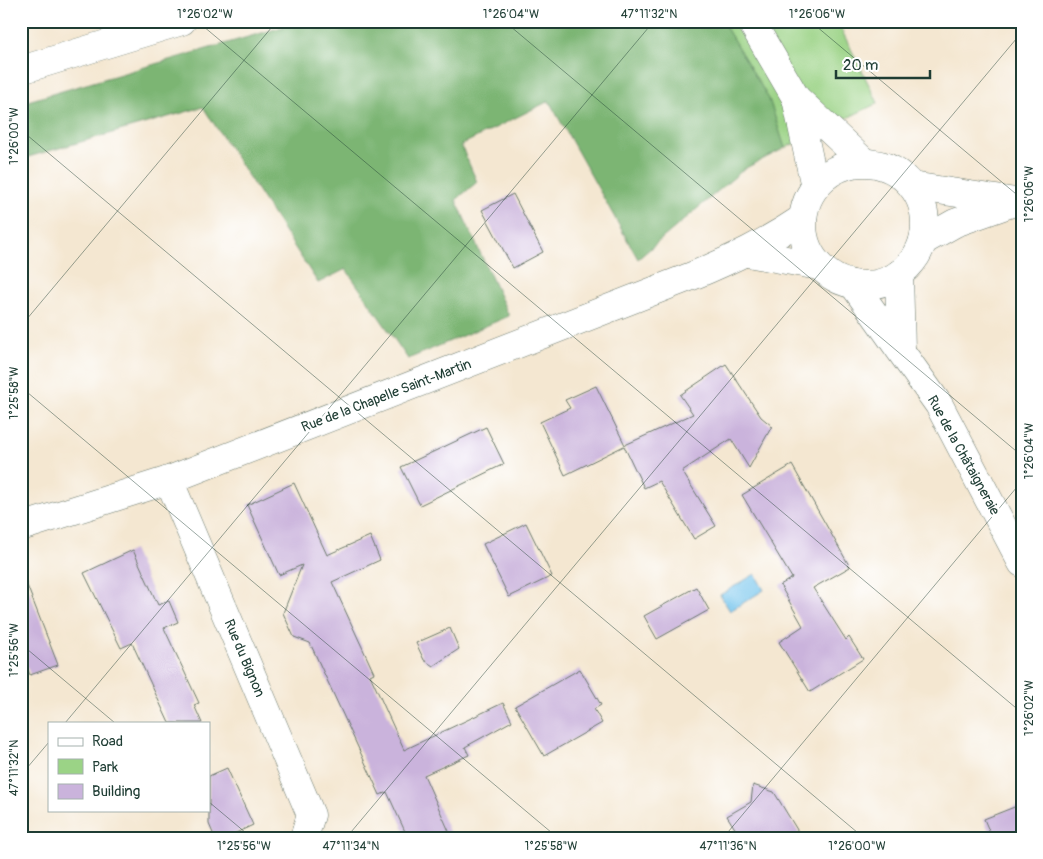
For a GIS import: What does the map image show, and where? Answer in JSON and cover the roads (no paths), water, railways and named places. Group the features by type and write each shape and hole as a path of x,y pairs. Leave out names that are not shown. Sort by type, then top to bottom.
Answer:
{"main road":[{"path":"21,70 182,21"},
{"path":"751,21 796,98 864,162"},
{"path":"796,98 815,187"},
{"path":"864,162 882,165 899,173 912,186 922,203 925,222 922,241 913,259 899,274 885,281 870,285 853,284 835,278 820,266 809,252 804,236 803,218 806,202 815,187 828,173 845,165 864,162"},
{"path":"912,186 1018,202"},
{"path":"922,241 955,223 1018,202"},
{"name":"Rue de la Chapelle Saint-Martin","path":"21,527 169,480 748,253 770,241 803,218"},
{"path":"748,253 820,266"},
{"path":"899,274 901,350"},
{"name":"Rue de la Châtaigneraie","path":"853,284 939,405 1019,549"},
{"name":"Rue du Bignon","path":"169,480 311,814 304,838"}],"water":[{"path":"755,574 764,590 730,611 720,595"}]}
